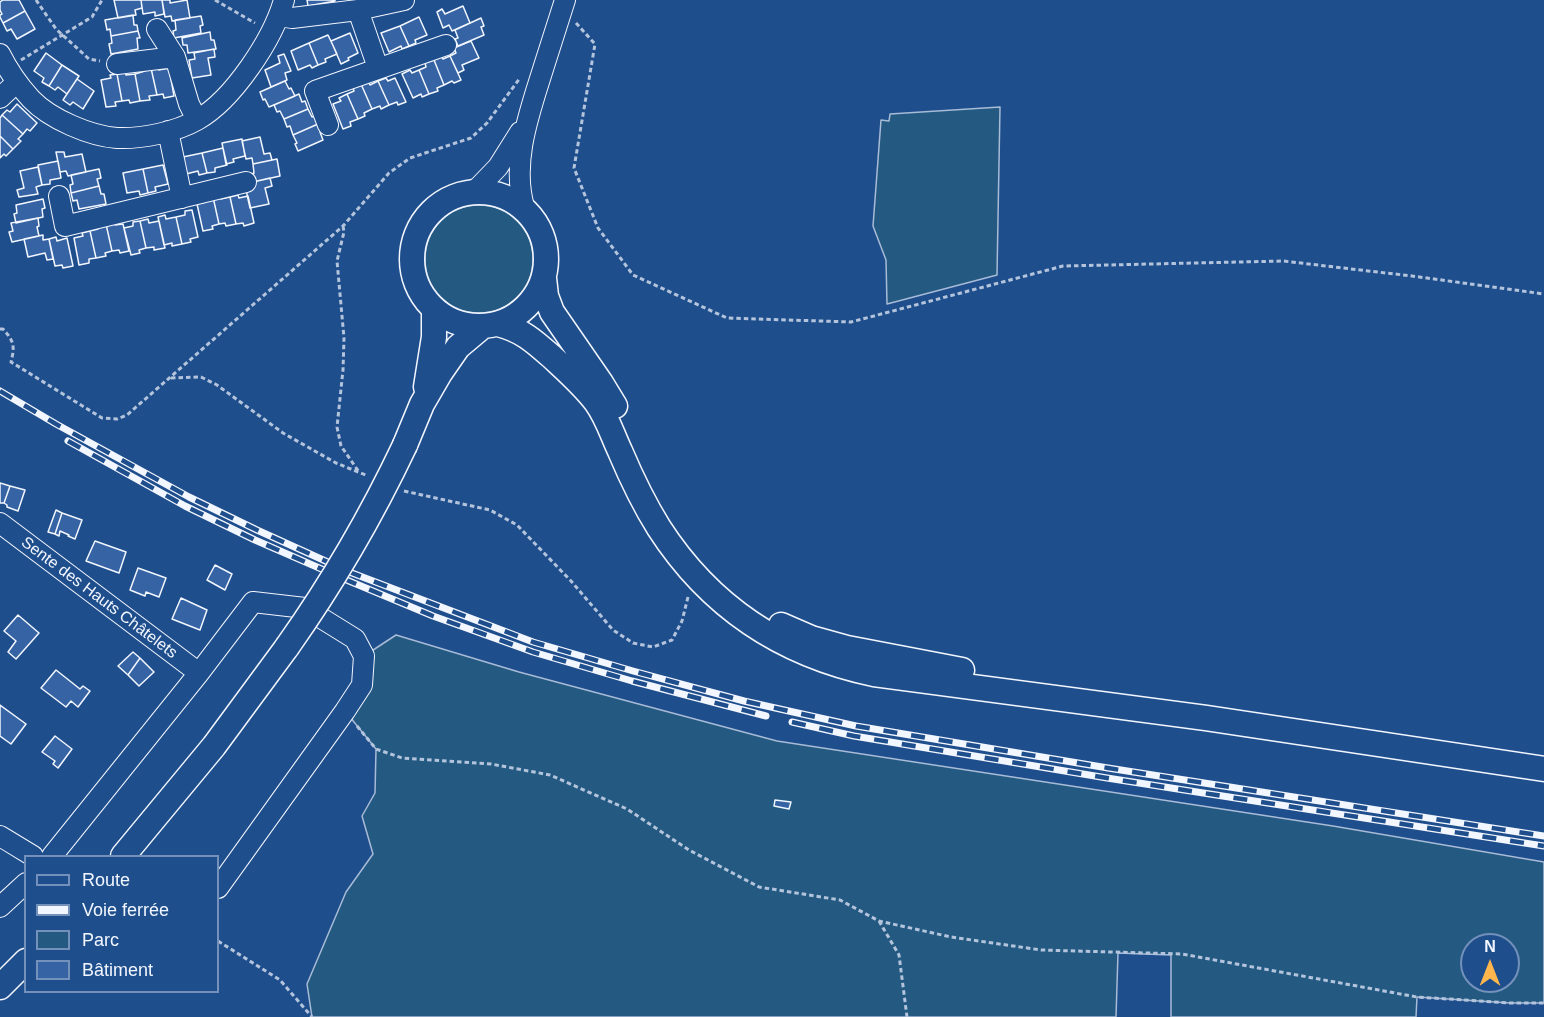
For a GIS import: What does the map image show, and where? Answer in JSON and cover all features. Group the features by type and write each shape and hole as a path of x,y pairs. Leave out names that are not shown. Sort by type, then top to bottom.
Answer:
{"main road":[{"path":"124,855 214,746 323,595 379,498 422,404 458,347 491,325 515,317 537,295 544,278 546,264 545,244 537,226 525,210 512,201 496,194 473,193 450,199 435,208 423,222 415,238 412,256 415,280 422,296 434,310 457,323 470,326 491,325 516,330 531,338 585,389 607,421 646,506 673,548 692,572 732,610 780,641 834,664 874,674 1206,718 1544,769"},
{"path":"544,278 546,296 552,312 612,400 654,489 681,536 718,579 763,615 828,644 1206,718"},
{"path":"422,404 434,337 434,310"},
{"path":"0,987 24,963"}],"street":[{"path":"8,68 32,101 60,120 78,129 116,138 141,137 168,131 197,120 215,106 249,68 278,16 292,18 358,10 404,0"},
{"path":"525,210 520,194 523,143 531,107 564,4"},
{"path":"358,10 378,68"},
{"path":"157,29 175,57 189,104 197,120"},
{"path":"328,125 315,91 446,45"},
{"path":"117,64 175,57"},
{"path":"0,98 8,68"},
{"path":"473,193 498,167 511,148 531,107"},
{"path":"168,131 182,198"},
{"path":"59,196 65,226 246,182"},
{"name":"Sente des Hauts Châtelets","path":"0,523 199,673"},
{"path":"53,855 253,602 305,608 355,639 364,656 362,685 219,887"},
{"path":"0,836 31,855"},
{"path":"0,907 24,885"}],"path":[{"path":"36,0 56,29 89,59 117,64"},
{"path":"8,68 92,17 102,0"},
{"path":"215,0 278,16"},
{"path":"564,4 595,44 574,168 598,228 633,274 727,318 851,322 1063,266 1283,261 1544,294"},
{"path":"0,328 12,338 14,350 11,362 102,418 117,419 127,415 343,226 389,173 410,159 471,138 487,123 521,77"},
{"path":"343,226 344,232 337,261 344,338 337,427 341,446 359,472"},
{"path":"170,378 201,377 217,385 283,433 336,463 370,477"},
{"path":"403,490 490,510 517,525 571,581 613,630 633,643 653,647 672,640 682,621 688,599"},
{"path":"345,711 376,749 402,758 491,764 550,775 627,809 689,850 759,887 840,900 879,921 951,937 1041,950 1182,954 1417,997 1510,1004 1544,1003"},
{"path":"879,921 899,955 907,1017"},
{"path":"219,942 280,980 312,1017"}],"green space":[{"path":"1000,107 997,275 887,304 886,260 873,226 881,120 889,121 890,114"},
{"path":"479,205 500,209 517,221 529,238 533,259 529,280 517,297 500,309 479,313 458,309 441,297 429,280 425,259 429,238 441,221 458,209"},
{"path":"396,635 519,672 777,741 1333,826 1544,862 1544,1003 1417,997 1416,1017 1171,1017 1171,955 1118,953 1116,1017 312,1017 307,984 346,892 373,854 362,816 375,793 376,749 345,711 364,656"}],"building":[{"path":"19,0 25,11 3,23 0,17 2,14 0,2"},
{"path":"114,0 141,0 142,8 135,10 136,15 118,18"},
{"path":"141,0 162,0 164,14 155,16 155,12 143,14"},
{"path":"162,0 170,0 170,3 187,0 190,18 172,21 171,16 165,17"},
{"path":"307,0 335,0 335,1 308,6"},
{"path":"463,6 470,23 452,31 449,25 443,28 437,12 442,9 445,14"},
{"path":"25,11 35,29 17,39 11,29 7,31 3,23"},
{"path":"133,15 134,25 137,25 138,31 111,36 105,20"},
{"path":"201,16 203,25 200,26 201,33 174,38 175,20"},
{"path":"419,17 427,35 415,40 416,43 409,46 400,26"},
{"path":"481,18 484,35 458,46 455,30"},
{"path":"400,26 409,46 402,49 401,46 389,52 381,33"},
{"path":"138,31 140,38 137,38 138,49 111,54 109,44 112,43 111,36"},
{"path":"210,32 216,49 188,53 187,45 183,45 182,38"},
{"path":"350,33 358,53 341,64 331,41"},
{"path":"328,35 337,54 318,65 309,43"},
{"path":"471,41 479,58 462,65 464,70 458,73 450,56 456,53 454,48"},
{"path":"309,43 318,65 312,68 310,65 298,70 291,51"},
{"path":"214,49 215,57 208,58 211,75 192,78 189,60 195,59 194,53"},
{"path":"46,53 62,65 49,86 42,82 44,78 34,71"},
{"path":"284,54 291,71 285,73 287,80 271,87 265,70 280,63 278,56"},
{"path":"441,56 443,59 450,56 461,80 444,85 434,60"},
{"path":"434,60 444,85 437,88 438,91 429,94 419,70 426,67 425,63"},
{"path":"62,65 79,76 67,94 58,87 55,90 49,86"},
{"path":"158,66 159,70 169,68 174,96 164,98 163,94 157,95 151,68"},
{"path":"151,68 157,95 149,96 150,100 140,101 135,74"},
{"path":"410,70 412,73 419,70 429,94 422,97 421,94 413,98 402,74"},
{"path":"125,72 126,75 135,74 140,101 130,103 129,100 122,101 117,74"},
{"path":"117,74 122,101 115,102 116,106 106,107 101,80"},
{"path":"386,78 388,81 395,78 406,102 389,105 378,81"},
{"path":"77,79 94,91 83,109 73,102 70,105 63,100"},
{"path":"285,81 295,96 269,107 260,92"},
{"path":"368,81 370,85 378,81 389,105 381,109 380,106 372,109 361,84"},
{"path":"361,84 372,109 358,119 347,94"},
{"path":"299,94 308,109 284,119 274,105"},
{"path":"347,94 358,119 350,122 351,126 343,129 333,104 341,101 339,98"},
{"path":"17,104 37,123 30,131 27,129 23,134 2,115 7,110 10,112"},
{"path":"308,109 312,117 315,116 318,124 293,135 284,119"},
{"path":"2,115 23,134 18,139 21,141 13,149 0,136"},
{"path":"318,124 323,140 298,151 293,135"},
{"path":"0,136 13,149 0,158"},
{"path":"260,137 264,154 270,153 272,160 253,164 252,158 246,159 242,141"},
{"path":"242,139 245,156 233,159 234,162 226,164 222,143"},
{"path":"223,148 227,165 215,168 215,172 207,173 202,153"},
{"path":"56,152 64,152 65,157 82,154 86,172 68,176 66,171 60,172"},
{"path":"202,153 207,173 199,175 198,171 186,174 183,157"},
{"path":"277,159 280,176 253,182 253,164"},
{"path":"58,161 61,178 50,180 50,184 42,185 38,165"},
{"path":"163,165 168,184 155,187 156,191 148,193 143,169"},
{"path":"38,167 42,185 36,187 38,194 19,197 17,190 24,188 20,171"},
{"path":"99,169 101,178 97,179 99,186 71,193 70,185 73,184 71,175"},
{"path":"143,169 148,193 140,195 139,191 127,193 123,173"},
{"path":"270,178 272,186 265,188 269,204 250,208 246,190 253,182"},
{"path":"99,186 106,204 79,209 77,200 73,201 71,193"},
{"path":"220,195 221,199 230,197 236,224 226,226 225,223 219,224 213,197"},
{"path":"238,195 239,198 248,196 254,223 244,226 243,223 236,224 230,197"},
{"path":"213,197 219,224 212,226 213,229 203,231 197,204 206,202 205,198"},
{"path":"43,199 45,208 42,209 43,217 16,223 14,214 17,213 16,205"},
{"path":"192,210 198,237 182,244 176,217 185,215 185,211"},
{"path":"165,215 166,219 176,217 182,244 164,245 158,217"},
{"path":"38,218 39,236 12,242 9,232 13,231 11,223"},
{"path":"148,219 149,223 159,221 165,248 154,250 154,247 146,248 140,221"},
{"path":"140,221 146,248 139,250 140,253 131,255 124,228 133,226 133,222"},
{"path":"114,223 115,225 123,224 129,251 120,253 119,250 112,251 106,224"},
{"path":"106,224 112,251 105,253 106,256 96,258 90,231"},
{"path":"90,231 96,258 89,259 89,263 79,265 74,238"},
{"path":"43,235 43,240 49,239 53,259 47,260 45,253 28,257 24,239"},
{"path":"56,237 57,241 67,238 73,266 63,268 62,265 55,266 49,239"},
{"path":"0,483 10,486 4,503 0,503"},
{"path":"10,486 25,490 18,511 7,507 4,503"},
{"path":"56,510 62,513 55,534 48,532"},
{"path":"62,513 82,520 75,539 60,531 59,536 55,534"},
{"path":"95,541 126,552 119,573 86,561"},
{"path":"215,565 232,574 225,590 207,580"},
{"path":"138,568 166,578 159,597 146,592 145,596 130,590"},
{"path":"181,598 207,610 200,630 172,619"},
{"path":"18,615 39,633 16,659 8,652 16,641 4,631"},
{"path":"133,652 140,658 128,675 118,666"},
{"path":"140,658 154,672 139,686 128,675"},
{"path":"56,670 80,689 83,686 90,691 78,707 71,701 66,707 41,688"},
{"path":"0,705 26,724 11,744 0,736"},
{"path":"55,736 72,749 58,768 53,764 55,761 42,752"},
{"path":"775,800 791,802 789,809 774,806"}],"railway":[{"path":"0,391 189,497 352,573 533,642 633,671 744,701 856,726 1544,836"},
{"path":"68,441 185,506 255,540 433,616 533,652 766,716"},
{"path":"792,722 854,736 1107,778 1544,846"}]}
